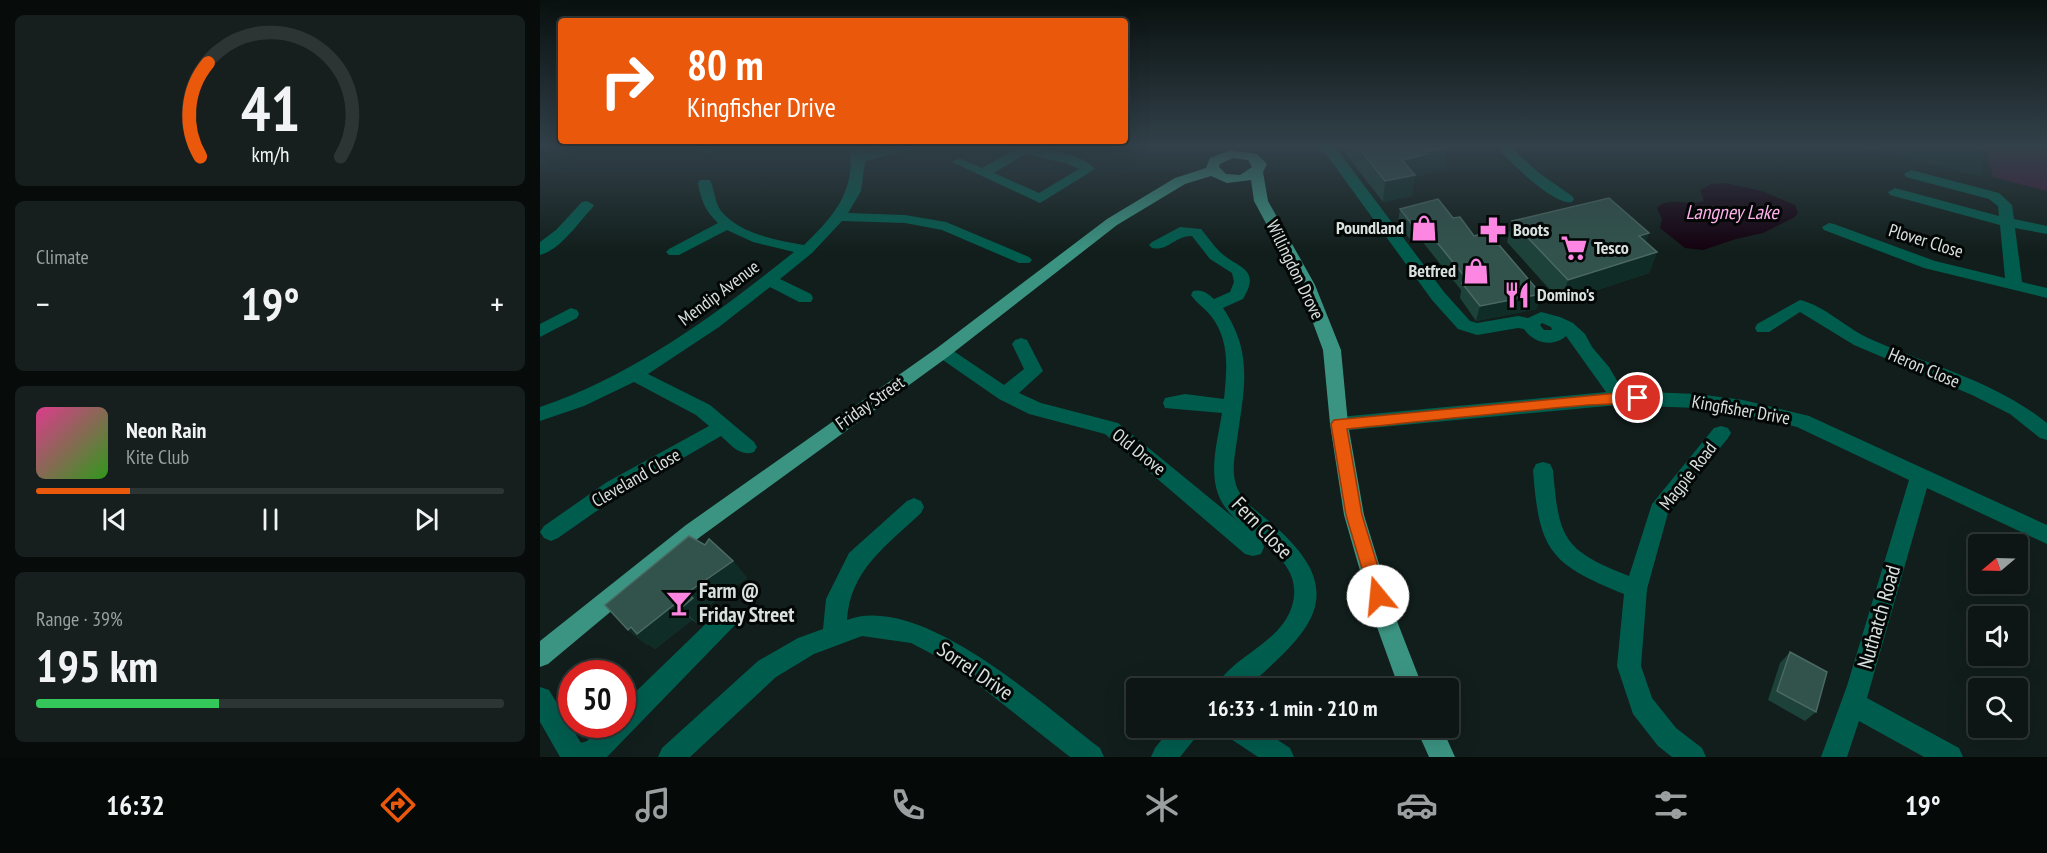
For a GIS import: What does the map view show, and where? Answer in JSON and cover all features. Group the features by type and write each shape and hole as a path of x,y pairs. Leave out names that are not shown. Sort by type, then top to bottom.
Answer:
{"main road":[{"name":"Friday Street","path":"540,656 693,531 943,352 1112,222 1179,181"},
{"name":"Willingdon Drove","path":"1235,181 1261,201"},
{"name":"Willingdon Drove","path":"1258,181 1261,201 1307,285 1332,350 1339,424 1354,515 1384,616 1407,678"},
{"path":"1433,738 1442,757"}],"street":[{"name":"Mendip Avenue","path":"540,414 598,394 635,375 688,341 807,250 839,217 850,201 855,181"},
{"path":"1001,181 1040,199 1069,181"},
{"path":"1353,181 1438,296 1464,325 1477,329 1518,322 1531,324 1533,331 1540,336 1591,325"},
{"path":"1542,181 1567,199"},
{"path":"1939,181 1994,196 2005,205 2014,285"},
{"path":"705,183 705,196 709,206 727,224 772,244 807,250"},
{"path":"1895,192 2006,222 2047,230"},
{"path":"540,250 561,234 587,205"},
{"path":"839,217 905,219 946,226 1024,260"},
{"path":"674,252 727,224"},
{"name":"Plover Close","path":"1829,227 1929,265 2047,293"},
{"name":"Fern Close","path":"1157,245 1180,231 1196,232 1215,256 1239,271 1242,282 1237,295 1206,301 1225,321 1235,347 1235,383 1225,480 1231,500 1294,558 1306,586 1303,611 1286,639 1240,678"},
{"path":"769,280 805,298"},
{"name":"Heron Close","path":"1763,328 1800,305 1860,341 1978,390 2017,410 2047,433"},
{"path":"540,331 571,315"},
{"path":"1562,330 1603,372 1618,398"},
{"path":"1005,394 1034,371 1021,344"},
{"name":"Old Drove","path":"943,352 1005,394 1036,409 1111,428 1253,547"},
{"path":"635,375 703,410 747,447"},
{"path":"1181,396 1231,407"},
{"name":"Kingfisher Drive","path":"1339,424 1618,398 1697,401 1743,407 1802,421 2047,535"},
{"name":"Cleveland Close","path":"551,531 614,488 722,427"},
{"name":"Magpie Road","path":"1693,757 1667,737 1642,705 1629,666 1636,589 1659,510 1721,433"},
{"path":"1543,470 1546,504 1555,538 1572,559 1636,589"},
{"name":"Nuthatch Road","path":"1834,757 1853,704 1921,475"},
{"path":"834,635 837,599 857,560 914,507"},
{"path":"636,710 727,618"},
{"name":"Sorrel Drive","path":"671,757 767,669 806,646 862,625 914,633 961,657 1091,757"},
{"path":"540,699 577,757 596,750 608,738"},
{"path":"1853,704 1950,757"},
{"path":"1164,757 1179,738"},
{"path":"1252,738 1281,757"}],"shaded area":[{"path":"2010,181 2047,181 2047,191"}],"water":[{"name":"Langney Lake","path":"1726,183 1762,191 1795,205 1798,213 1793,218 1763,233 1703,250 1685,248 1660,228 1662,219 1657,208 1662,204 1704,201 1700,190 1711,184"}],"building":[{"path":"1609,198 1649,233 1639,236 1657,252 1568,280 1512,221"},
{"path":"1438,199 1453,218 1460,217 1474,236 1488,232 1541,294 1480,306 1462,283 1469,282 1423,225 1414,227 1400,209"},
{"path":"689,536 705,545 709,539 733,561 687,593 693,598 681,608 675,604 637,634 631,627 628,630 605,605"},
{"path":"1790,652 1827,672 1816,712 1777,691"}],"place":[{"name":"Poundland","path":"1424,228"},
{"name":"Boots","path":"1493,230"},
{"name":"Tesco","path":"1574,248"},
{"name":"Betfred","path":"1476,271"},
{"name":"Domino's","path":"1517,295"},
{"name":"Farm @ Friday Street","path":"679,603"}],"route":[{"path":"1378,596 1354,515 1339,424 1506,407 1638,398"}]}
